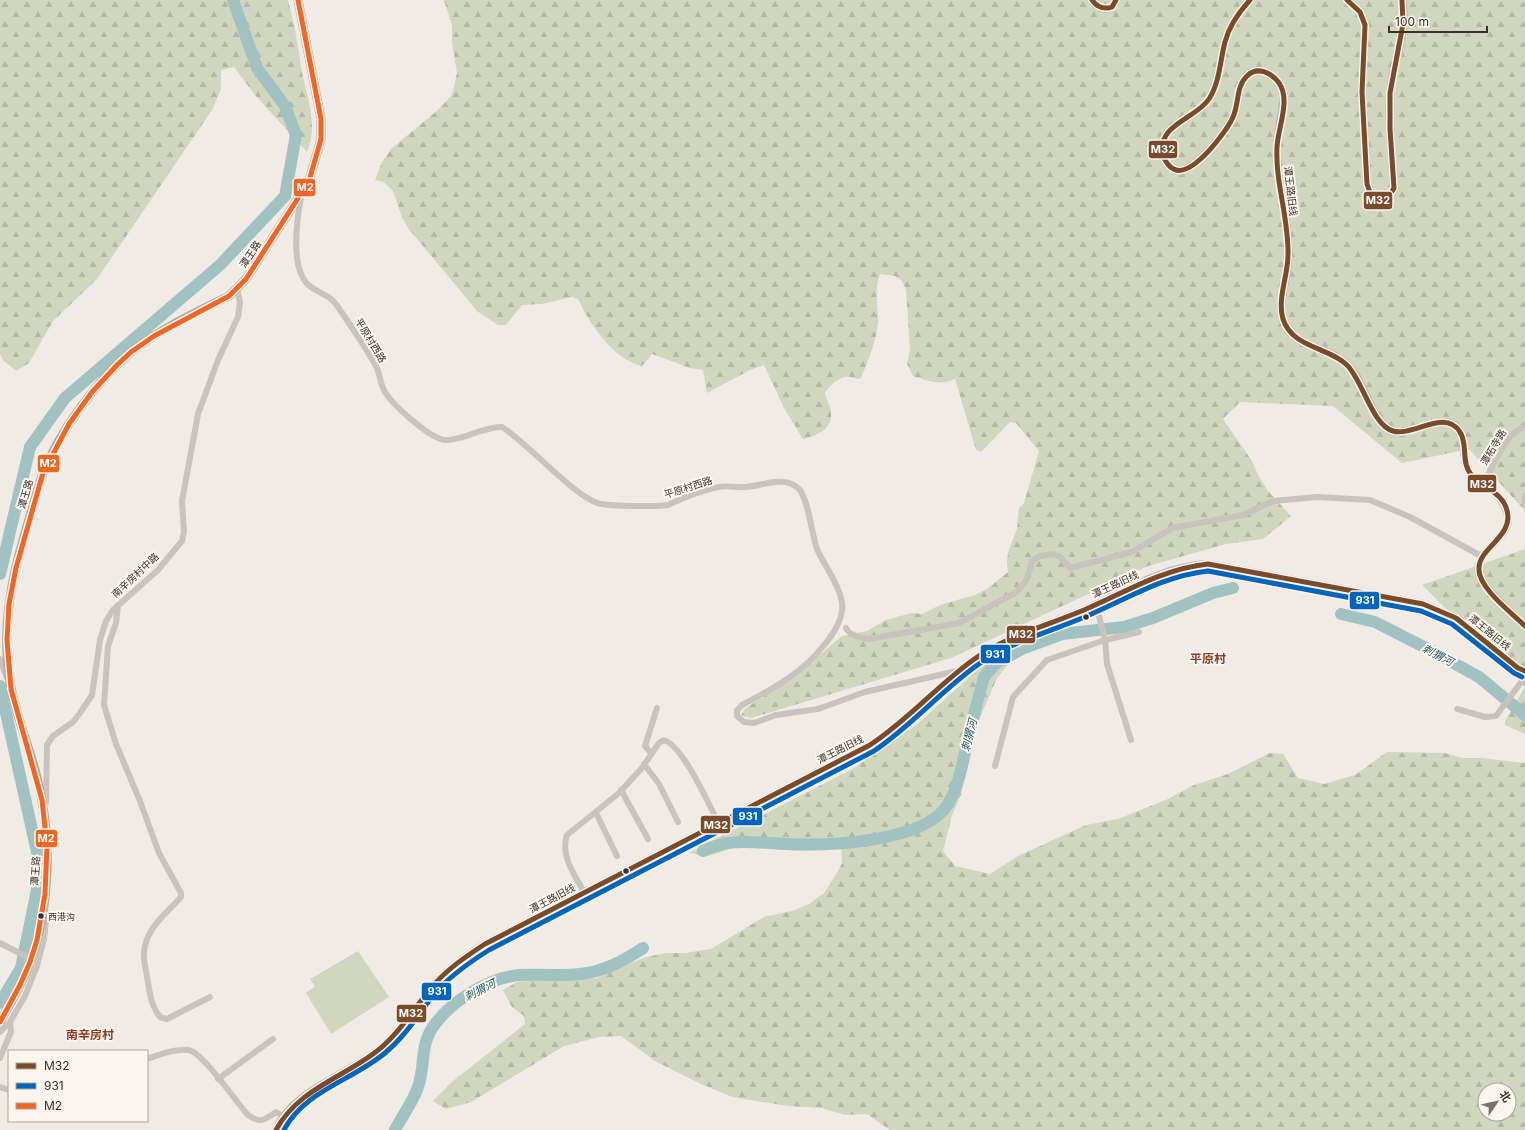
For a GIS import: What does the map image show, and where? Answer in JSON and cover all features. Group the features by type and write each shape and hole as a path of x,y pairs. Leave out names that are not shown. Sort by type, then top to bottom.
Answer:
{"highway":[{"name":"潭王路","path":"0,1022 17,992 31,959 39,928 48,874 45,821 37,778 9,679 6,652 7,616 17,559 43,474 58,440 81,407 114,369 132,352 152,337 229,296 237,289 262,257 301,197 317,159 321,139 321,120 298,0"}],"main road":[{"path":"1092,0 1097,6 1105,9 1112,7 1116,0"},
{"name":"潭王路旧线","path":"1250,0 1237,15 1227,36 1216,80 1208,101 1200,110 1166,133 1162,145 1163,156 1171,168 1180,171 1194,164 1231,122 1235,112 1241,84 1246,76 1261,71 1276,77 1284,91 1277,154 1289,253 1282,301 1283,317 1286,328 1302,341 1332,353 1346,363 1360,381 1381,423 1388,429 1401,432 1439,422 1450,424 1457,428 1462,437 1465,465 1474,478 1485,484 1502,501 1508,520 1503,532 1483,557"},
{"path":"1347,0 1360,12 1365,25 1362,92 1367,184 1372,198 1380,201 1387,200 1394,188 1390,103 1392,77 1404,31 1405,15 1402,0"},
{"path":"1483,557 1479,572 1483,582 1525,626"},
{"name":"潭王路旧线","path":"276,1130 283,1116 304,1097 366,1059 382,1046 406,1021 432,988 460,961 485,944 885,736 912,715 961,670 983,653 1096,604 1153,577 1170,571 1196,565 1225,566 1305,583 1423,604 1456,618 1518,668 1525,671"}],"street":[{"name":"平原村西路","path":"301,197 296,231 296,245 300,268 305,281 310,287 332,298 335,302 377,368 385,391 394,403 403,413 439,439 448,441 493,427 502,427 590,500 600,504 660,506 718,487 729,486 743,488 781,482 790,483 799,489 804,498 817,549 842,598 840,618 834,632 805,664 787,679 742,705 738,710 737,716 744,722 754,723 776,716 818,709 865,692 961,670"},
{"name":"南辛房村中路","path":"45,821 47,745 53,736 73,722 92,695 100,640 106,621 118,605 158,570 182,541 184,532 182,494 198,414 218,360 238,317 240,302 237,289"},
{"name":"潭柘寺路","path":"1485,484 1494,464 1512,433 1525,428"},
{"path":"1525,496 1525,505"},
{"path":"846,628 847,631 858,638 869,639 959,623 1017,592 1027,579 1032,561 1040,556 1052,554 1056,555 1070,568 1132,552 1172,528 1243,515 1273,501 1317,497 1370,500 1410,517 1483,557"},
{"path":"1096,604 1108,664 1132,740"},
{"path":"118,605 116,623 108,646 104,705 116,744 140,801 159,853 181,893 181,897 157,922 149,934 144,952 154,1010 160,1017 167,1019 210,997"},
{"path":"995,766 1013,697 1047,660 1104,639 1139,632"},
{"path":"0,661 14,698"},
{"path":"1457,709 1485,717 1496,716 1525,677"},
{"path":"651,754 645,746 657,708"},
{"path":"584,892 567,860 564,845 567,835 576,826 596,813 621,790 644,764 659,743 664,740 670,742 680,752 718,822"},
{"path":"644,764 659,784 678,822"},
{"path":"621,790 648,839"},
{"path":"596,813 617,856"},
{"path":"0,1032 10,1022 27,990 37,966 44,939 48,901 44,894"},
{"path":"0,943 31,959"},
{"path":"0,1058 11,1032 10,1022"},
{"path":"218,1079 273,1039"},
{"path":"148,1059 181,1049 191,1050 201,1057 248,1115 256,1121 264,1120 276,1112 283,1116"}],"green space":[{"path":"0,0 288,0 296,33 301,67 312,120 312,131 307,152 255,95 234,67 221,70 221,89 212,110 97,279 53,321 29,363 16,371 3,360 0,354"},
{"path":"444,0 1525,0 1525,511 1469,449 1402,463 1333,406 1240,402 1223,419 1252,461 1259,477 1268,491 1291,516 1263,539 1226,544 1148,566 951,658 751,718 741,715 745,709 810,663 842,636 867,631 886,620 912,613 922,614 940,605 975,595 987,589 1008,572 1008,552 1017,529 1019,508 1024,503 1039,451 1016,423 1010,422 981,452 976,450 955,379 940,382 929,381 913,376 907,364 910,349 906,289 901,280 895,276 880,274 877,287 877,330 861,378 857,379 852,377 843,377 828,388 825,392 831,410 831,419 823,431 803,439 784,408 764,365 750,370 707,393 703,370 690,368 652,354 642,366 626,359 610,347 603,339 578,299 572,297 542,304 522,305 506,325 498,325 477,311 408,228 402,217 393,191 384,182 375,180 382,162 392,148 438,110 452,95 457,73 452,43 452,25"},
{"path":"1525,549 1525,687 1422,585"},
{"path":"997,654 1006,654 1011,661 997,678 973,734 961,795 952,815 943,851 955,866 990,874 1018,856 1086,825 1118,819 1168,799 1194,785 1228,774 1270,753 1283,754 1298,778 1324,784 1355,775 1387,752 1445,753 1463,758 1482,758 1525,763 1525,1130 890,1130 867,1114 845,1115 822,1108 788,1106 732,1097 699,1083 655,1061 621,1036 599,1037 564,1046 471,1102 446,1109 433,1101 453,1081 525,1024 524,1016 512,1007 503,990 517,982 546,979 571,980 597,978 643,958 666,953 685,953 711,949 764,917 792,911 809,904 824,893 842,863 841,838 814,842 785,840 761,842 735,847 709,856 689,853 854,768 915,726"},
{"path":"1525,687 1525,734 1505,725 1505,721"},
{"path":"358,951 389,997 331,1034 306,993 315,986 310,979"}],"waterway":[{"path":"0,574 30,447 65,398 220,265 285,196 296,135 285,106 257,68 233,0"},
{"name":"刺猬河","path":"703,851 733,842 786,844 849,843 897,834 919,827 936,817 948,804 952,797 960,775 984,677 996,663 1024,648 1062,634 1124,627 1153,618 1213,593 1233,588"},
{"name":"刺猬河","path":"1341,614 1375,622 1430,650 1479,677 1525,715"},
{"path":"0,686 41,870 21,968 0,1003"},
{"name":"刺猬河","path":"395,1130 418,1087 425,1047 430,1032 443,1015 462,999 484,985 508,977 519,975 572,975 597,971 621,961 643,948"}],"transit line":[{"name":"M2","path":"0,1022 20,985 30,962 37,940 45,894 47,846 42,800 11,689 7,640 9,604 16,568 43,473 69,424 92,392 118,364 131,352 154,336 229,296 246,279 309,181 321,139 321,119 298,0"},
{"name":"M32","path":"1092,0 1098,6 1103,8 1112,7 1116,0"},
{"name":"M32","path":"1250,0 1238,14 1229,30 1223,49 1218,78 1213,92 1203,106 1171,129 1163,144 1164,159 1169,166 1176,170 1183,170 1192,166 1209,151 1230,124 1235,112 1239,90 1243,80 1255,71 1268,73 1276,79 1284,97 1283,114 1277,147 1278,174 1288,241 1288,263 1281,304 1283,319 1288,329 1302,342 1331,354 1347,365 1358,381 1373,412 1386,427 1393,431 1401,432 1437,423 1446,423 1454,425 1460,432 1464,442 1467,468 1470,473 1480,483 1493,491 1507,509 1507,524 1481,560 1479,564 1480,575 1489,591 1496,599 1525,626"},
{"name":"M32","path":"1347,0 1360,12 1365,25 1362,92 1367,184 1372,198 1380,201 1387,200 1394,188 1390,129 1390,93 1403,24 1402,0"},
{"name":"M32","path":"276,1130 295,1105 307,1095 360,1063 390,1040 437,981 456,964 485,944 870,745 897,725 960,670 999,644 1084,610 1160,576 1175,571 1208,564 1423,604 1456,618 1518,668 1525,671"},
{"name":"931","path":"284,1130 304,1105 330,1087 359,1071 393,1046 406,1032 436,992 461,969 489,950 874,751 900,731 963,676 1002,650 1073,622 1160,583 1208,571 1421,611 1452,624 1514,673 1522,677"}],"place":[{"name":"西港沟","path":"41,916"}],"district":[{"name":"平原村","path":"1208,658"},
{"name":"南辛房村","path":"90,1034"}]}
